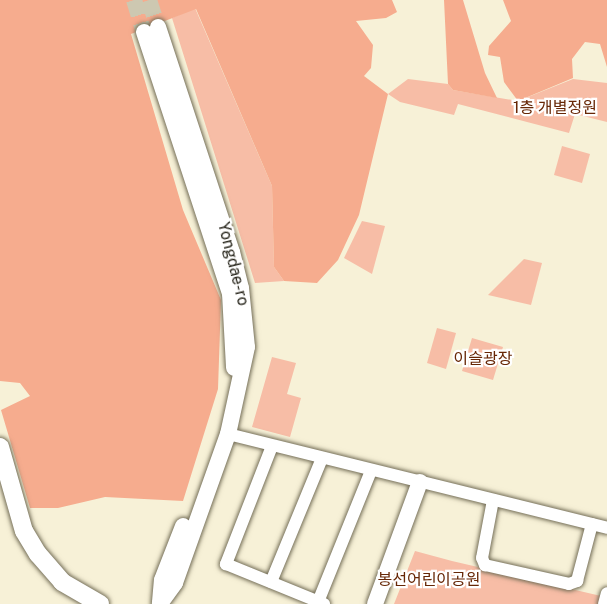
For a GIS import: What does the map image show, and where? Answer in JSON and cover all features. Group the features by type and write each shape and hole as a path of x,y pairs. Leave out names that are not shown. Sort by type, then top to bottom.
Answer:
{"main road":[{"path":"0,447 24,531 38,554 62,582 100,604"}],"street":[{"name":"Yongdae-ro","path":"151,30 241,288 247,347 228,434 175,583 160,604 162,580 223,419 235,348 230,293 151,30"},
{"path":"228,434 607,528"},
{"path":"272,446 226,564 321,603 371,471"},
{"path":"271,582 322,458"},
{"path":"375,604 420,482"},
{"path":"493,500 482,558 485,565 569,584 577,582 592,524"},
{"path":"604,604 607,593"}],"green space":[{"path":"195,8 272,186 274,267 284,281 255,283 172,18"},
{"name":"1층 개별정원","path":"408,79 448,84 453,90 518,101 573,79 607,83 607,122 575,114 569,133 458,104 454,115 400,102 388,94"},
{"path":"562,146 590,154 582,183 554,175"},
{"path":"362,221 385,226 372,274 344,258"},
{"path":"524,259 542,263 531,305 488,295"},
{"name":"이슬광장","path":"437,328 456,333 446,369 427,363"},
{"name":"이슬광장","path":"472,338 503,347 493,380 462,371"},
{"path":"272,357 296,363 287,394 301,398 290,437 252,427"},
{"name":"봉선어린이공원","path":"415,551 601,596 599,604 394,604"}],"shaded area":[{"path":"0,0 392,0 397,12 386,18 356,21 373,45 371,68 364,76 388,94 359,215 338,260 317,283 284,281 274,267 272,186 196,9 131,34 183,210 221,300 218,389 183,501 105,497 58,508 30,508 1,410 30,396 20,383 0,381"},
{"path":"444,0 463,0 485,73 497,98 453,90 448,84"},
{"path":"503,0 607,0 607,67 600,44 585,42 572,59 573,78 518,101 504,82 500,57 488,55 489,46 511,21"}],"tunnel":[{"path":"134,0 144,32"},
{"path":"149,0 158,27"}]}
